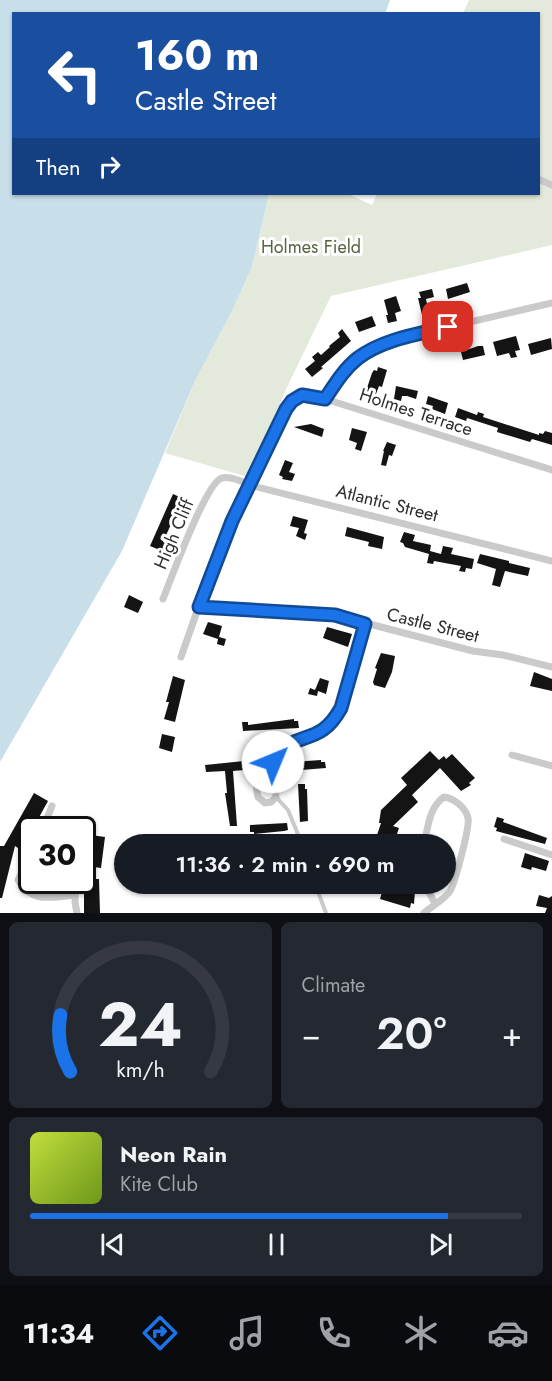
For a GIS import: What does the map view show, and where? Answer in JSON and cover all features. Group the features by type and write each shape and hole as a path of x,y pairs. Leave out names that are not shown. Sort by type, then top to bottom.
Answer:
{"street":[{"path":"325,399 341,375 359,358 375,348 552,303"},
{"name":"Holmes Terrace","path":"181,657 214,565 249,485 292,401 302,395 325,399 552,470"},
{"name":"Atlantic Street","path":"215,482 221,478 229,478 249,485 552,561"},
{"name":"High Cliff","path":"163,599 196,518 215,482"},
{"name":"Castle Street","path":"199,607 335,615 473,651 503,655 552,667"},
{"path":"276,752 273,772 276,797 271,802 265,803 258,797 256,791 259,772 276,752 286,744 320,733 335,718 341,708 365,624"},
{"path":"512,755 552,766"},
{"path":"426,834 436,803 444,797 456,801 466,813 468,828 456,872"},
{"path":"48,816 52,806"},
{"path":"504,839 552,855"},
{"path":"30,894 38,898 75,895 77,913"},
{"path":"430,894 435,904"},
{"path":"424,913 446,894"}],"lane":[{"path":"276,797 288,810 298,834"},
{"path":"319,894 326,913"}],"green space":[{"name":"Holmes Field","path":"469,0 552,0 552,245 331,296 289,383 248,477 165,453 195,381 252,267 269,195 350,195 372,205 377,195 540,195 540,12 463,12"}],"water":[{"path":"0,0 390,0 386,12 12,12 12,195 269,195 252,267 195,381 122,551 0,762"}],"building":[{"path":"467,283 470,292 448,299 446,289"},
{"path":"432,289 434,297 426,299 429,313 422,315 419,292"},
{"path":"396,296 401,311 395,313 397,321 388,323 384,300"},
{"path":"372,316 376,326 359,332 355,322"},
{"path":"342,329 351,341 312,377 305,369 315,361 312,357 318,352 321,355 330,347 340,337 338,333"},
{"path":"516,336 520,350 515,351 517,357 511,358 509,353 497,356 493,342"},
{"path":"551,338 552,349 531,355 528,344"},
{"path":"483,346 485,355 463,360 461,352"},
{"path":"378,367 387,370 382,387 379,386 376,394 366,391 372,373 374,370 377,371"},
{"path":"396,386 418,391 416,399 402,396 401,401 394,399"},
{"path":"428,396 448,403 445,414 426,404"},
{"path":"458,408 477,415 478,412 484,414 483,417 539,435 545,431 552,433 552,445 532,439 530,442 497,432 498,428 467,418 466,421 455,417"},
{"path":"311,424 324,429 322,437 294,427"},
{"path":"352,428 367,432 361,451 355,449 357,443 349,440"},
{"path":"387,442 396,445 392,456 389,455 386,466 381,465"},
{"path":"285,460 293,463 289,472 295,474 292,481 282,479 283,477 279,475"},
{"path":"173,494 184,499 163,542 165,543 162,551 150,546"},
{"path":"293,516 308,520 304,533 307,534 305,540 296,536 299,528 290,526"},
{"path":"347,527 384,537 382,549 368,546 369,542 345,536"},
{"path":"404,532 415,535 413,541 431,545 430,551 441,554 443,546 453,548 451,554 474,559 472,569 466,568 465,572 459,571 461,566 434,561 433,564 427,563 429,554 405,547 400,542"},
{"path":"480,554 530,568 528,576 505,571 500,587 492,585 496,569 477,563"},
{"path":"129,595 143,602 138,613 124,607"},
{"path":"208,622 222,626 219,637 226,639 224,646 217,644 218,639 203,634"},
{"path":"327,627 352,634 348,647 323,638"},
{"path":"381,653 395,656 392,672 385,688 374,685 373,682"},
{"path":"534,672 552,679 552,691 530,686"},
{"path":"173,676 185,680 175,722 164,719"},
{"path":"320,678 329,681 326,694 318,691 317,696 308,694 310,688 315,690"},
{"path":"294,719 298,721 299,728 243,731 242,722 248,722 248,725"},
{"path":"162,734 175,737 172,752 159,748"},
{"path":"430,751 439,760 444,756 446,759 452,754 475,778 469,783 471,785 461,791 440,768 412,795 418,802 393,826 399,828 397,834 377,834 381,823 379,823 381,810 407,785 401,778"},
{"path":"321,760 325,762 326,768 289,771 288,764 292,762"},
{"path":"244,761 244,770 233,771 237,826 230,826 225,793 227,793 225,771 206,772 205,765"},
{"path":"298,784 305,784 305,789 307,789 308,821 300,822"},
{"path":"34,793 48,801 40,816 21,816"},
{"path":"497,817 504,819 503,822 547,838 545,844 496,831 497,828 494,827"},
{"path":"18,821 18,848 15,846 2,898 0,898 0,846 4,846"},
{"path":"287,823 288,830 254,834 250,832 250,825"},
{"path":"96,836 105,837 101,868 96,867"},
{"path":"525,853 549,861 546,871 521,867"},
{"path":"96,879 99,879 100,913 84,913 84,894 96,894"},
{"path":"381,894 415,894 414,904 411,903 410,908 380,899"},
{"path":"539,895 549,898 552,896 552,913 545,913 547,908 536,906"}],"route":[{"path":"273,762 276,752 286,744 320,733 335,718 341,708 365,624 335,615 199,607 208,580 232,521 292,401 302,395 325,399 341,375 359,358 375,348 448,327"}]}
